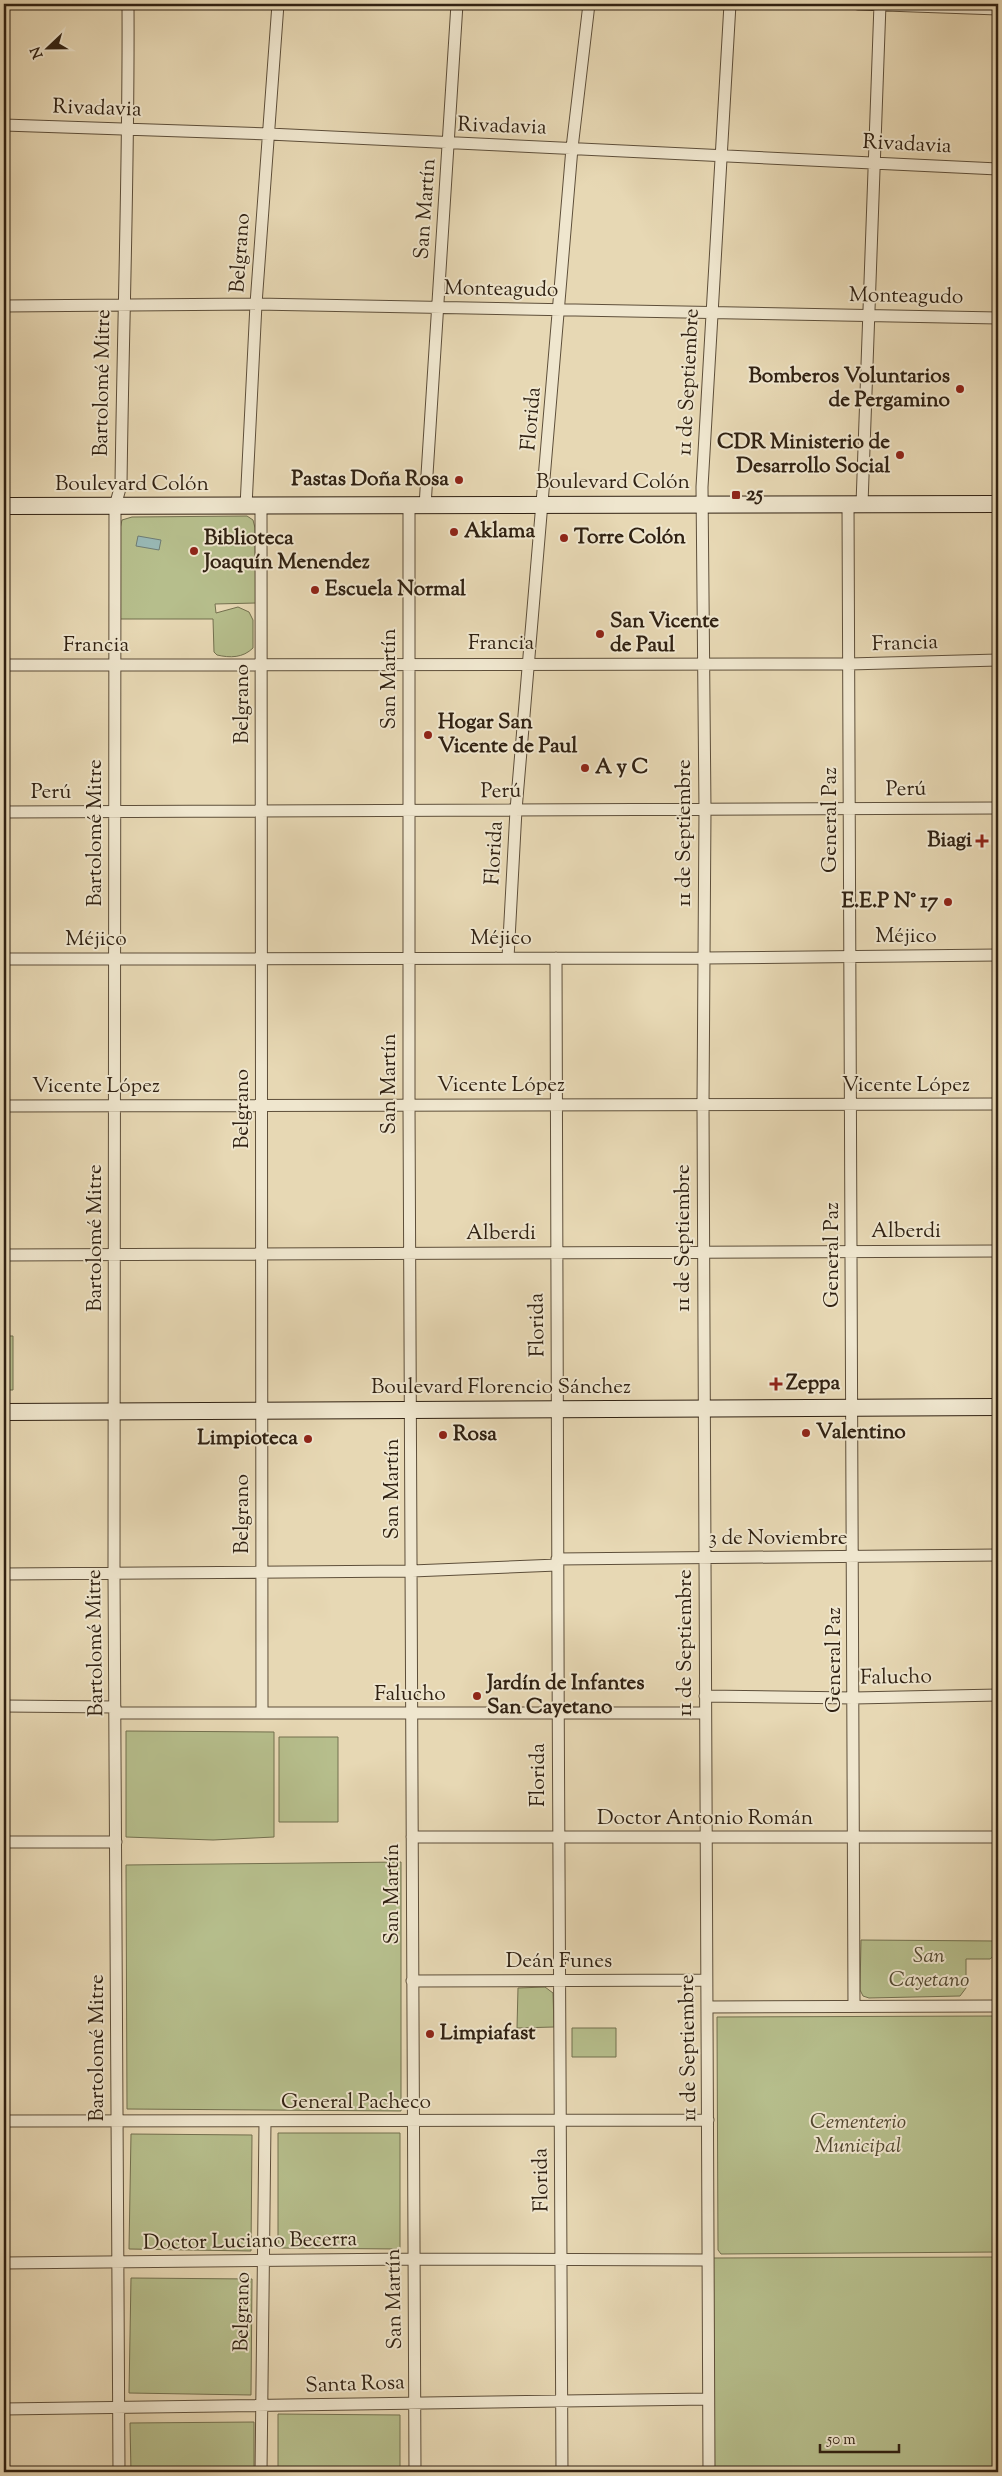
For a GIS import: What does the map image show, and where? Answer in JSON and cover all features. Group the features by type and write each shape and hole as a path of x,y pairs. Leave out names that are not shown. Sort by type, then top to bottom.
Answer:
{"main road":[{"name":"Boulevard Colón","path":"4,506 998,504"},
{"name":"Boulevard Florencio Sánchez","path":"4,1412 998,1407"}],"street":[{"name":"Bartolomé Mitre","path":"119,2472 114,1573 114,664 115,506 121,485 123,304 129,128 128,4"},
{"name":"Belgrano","path":"262,1712 262,664 254,506 256,304 278,4"},
{"name":"San Martín","path":"415,2472 409,663 417,506 438,308 450,145 457,4"},
{"name":"Florida","path":"508,958 516,810 528,663 560,310 572,148 589,4"},
{"name":"11 de Septiembre","path":"709,2472 702,1105 705,810 702,664 702,487 730,4"},
{"path":"858,4 998,9"},
{"name":"General Paz","path":"854,2006 854,1557 849,664 855,504 868,315 880,4"},
{"name":"Rivadavia","path":"4,125 269,134 450,145 572,148 998,169"},
{"name":"Monteagudo","path":"4,306 256,304 998,318"},
{"name":"Francia","path":"4,665 409,663 849,664 998,660"},
{"name":"Perú","path":"4,812 409,812 998,808"},
{"name":"Méjico","path":"4,958 703,958 998,955"},
{"name":"Florida","path":"556,958 557,1713 563,2260 562,2472"},
{"name":"Vicente López","path":"4,1106 998,1104"},
{"name":"Alberdi","path":"4,1255 998,1251"},
{"name":"3 de Noviembre","path":"4,1574 412,1571 557,1562 705,1558 998,1555"},
{"name":"Falucho","path":"705,1696 854,1698 998,1695"},
{"name":"Falucho","path":"4,1706 115,1710 412,1714 705,1713"},
{"name":"Doctor Antonio Román","path":"412,1837 998,1837"},
{"path":"4,1842 116,1842"},
{"name":"Deán Funes","path":"412,1981 706,1980"},
{"path":"707,2006 998,2006"},
{"name":"General Pacheco","path":"4,2122 560,2122 708,2120"},
{"name":"Belgrano","path":"260,2472 265,2122"},
{"name":"Doctor Luciano Becerra","path":"4,2263 413,2259 707,2260"},
{"name":"Santa Rosa","path":"4,2408 708,2399"}],"green space":[{"path":"247,516 253,520 255,528 256,603 215,604 216,613 238,607 249,612 253,620 253,648 245,654 236,656 217,655 214,652 213,619 120,619 120,529 122,520 132,517"},
{"path":"4,1336 13,1336 13,1390 4,1390"},
{"path":"126,1731 274,1732 274,1837 213,1840 126,1837"},
{"path":"279,1737 338,1737 338,1822 279,1822"},
{"path":"401,1862 401,2111 127,2109 126,1865"},
{"name":"San Cayetano","path":"861,1940 997,1941 996,1954 990,1959 966,1959 966,1988 960,1996 869,1998 863,1996 860,1990"},
{"path":"545,1987 553,1993 554,2027 517,2028 518,1988"},
{"name":"Cementerio Municipal","path":"998,2016 998,2252 721,2254 718,2250 717,2017"},
{"path":"572,2028 616,2028 616,2057 572,2057"},
{"path":"278,2133 400,2133 400,2249 278,2248"},
{"path":"131,2134 252,2135 251,2251 129,2249"},
{"path":"998,2257 997,2472 714,2472 713,2258"},
{"path":"131,2278 252,2279 251,2395 129,2393"},
{"path":"278,2414 400,2415 400,2472 278,2472"},
{"path":"254,2422 254,2472 131,2472 130,2423"}],"water":[{"path":"138,536 161,540 159,550 136,546"}],"place":[{"name":"Bomberos Voluntarios de Pergamino","path":"960,389"},
{"name":"CDR Ministerio de Desarrollo Social","path":"900,455"},
{"name":"Pastas Doña Rosa","path":"459,480"},
{"name":"25","path":"736,495"},
{"name":"Aklama","path":"454,532"},
{"name":"Torre Colón","path":"564,538"},
{"name":"Biblioteca Joaquín Menendez","path":"194,551"},
{"name":"Escuela Normal","path":"315,590"},
{"name":"San Vicente de Paul","path":"600,634"},
{"name":"Hogar San Vicente de Paul","path":"428,735"},
{"name":"A y C","path":"585,768"},
{"name":"Biagi","path":"982,841"},
{"name":"E.E.P N° 17","path":"948,902"},
{"name":"Zeppa","path":"776,1384"},
{"name":"Valentino","path":"806,1433"},
{"name":"Rosa","path":"443,1435"},
{"name":"Limpioteca","path":"308,1439"},
{"name":"Jardín de Infantes San Cayetano","path":"477,1696"},
{"name":"Limpiafast","path":"430,2034"}]}
